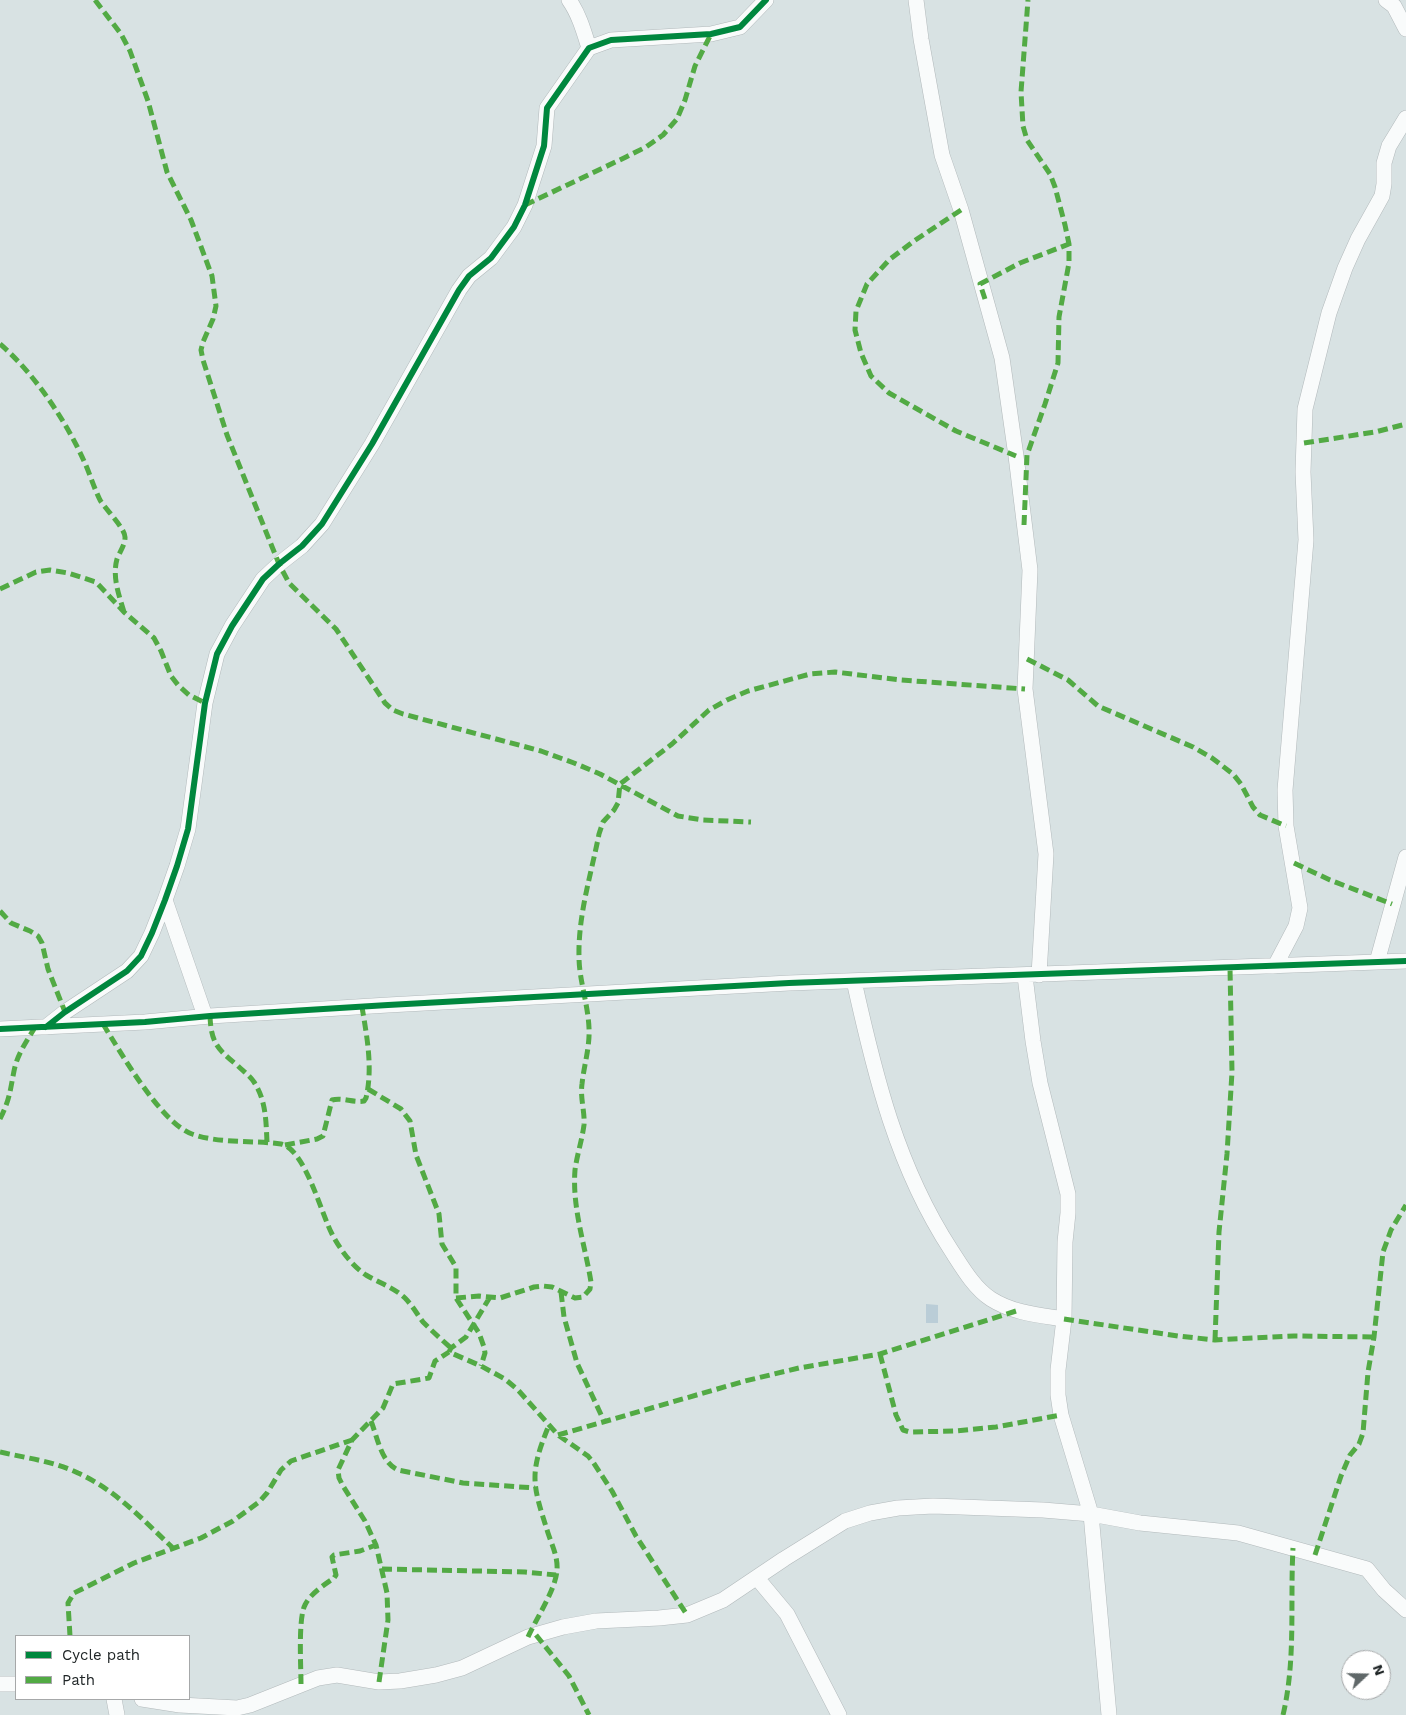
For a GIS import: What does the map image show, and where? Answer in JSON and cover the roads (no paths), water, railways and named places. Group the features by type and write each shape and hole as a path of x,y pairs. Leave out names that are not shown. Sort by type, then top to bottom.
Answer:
{"street":[{"path":"569,0 582,25 590,48"},
{"path":"46,1027 64,1012 127,971 141,956 178,866 188,829 205,703 217,654 232,626 263,579 302,546 322,524 372,444 459,290 469,276 491,258 514,227 525,204 544,146 547,108 590,48 598,43 611,40 711,34 740,27 766,0"},
{"path":"916,0 921,39 942,155 961,210 1002,358 1030,570 1025,689 1046,854 1032,975 1033,1041 1040,1083 1068,1194 1064,1319 1058,1370 1058,1395 1060,1415 1091,1514 1110,1715"},
{"path":"1386,0 1394,6 1406,29"},
{"path":"1275,966 1296,926 1300,908 1286,826 1285,790 1306,540 1303,472 1305,409 1328,313 1358,239 1382,196 1384,163 1388,146 1406,118"},
{"path":"1377,962 1406,857"},
{"path":"165,900 205,1016"},
{"path":"0,1029 779,984 1406,961"},
{"path":"854,981 870,1054 899,1148 919,1192 944,1239 966,1274 990,1299 1016,1312 1064,1319"},
{"path":"148,1700 241,1711 250,1705 318,1678 337,1675 379,1682 400,1681 436,1675 462,1668 528,1637 563,1627 596,1621 687,1615 723,1600 819,1536 845,1521 870,1513 898,1508 933,1506 980,1507 1091,1514 1140,1523 1238,1533 1362,1567 1371,1573 1378,1584 1406,1610"},
{"path":"757,1578 791,1621 839,1715"},
{"path":"0,1684 15,1684"},
{"path":"114,1700 117,1715"}]}
